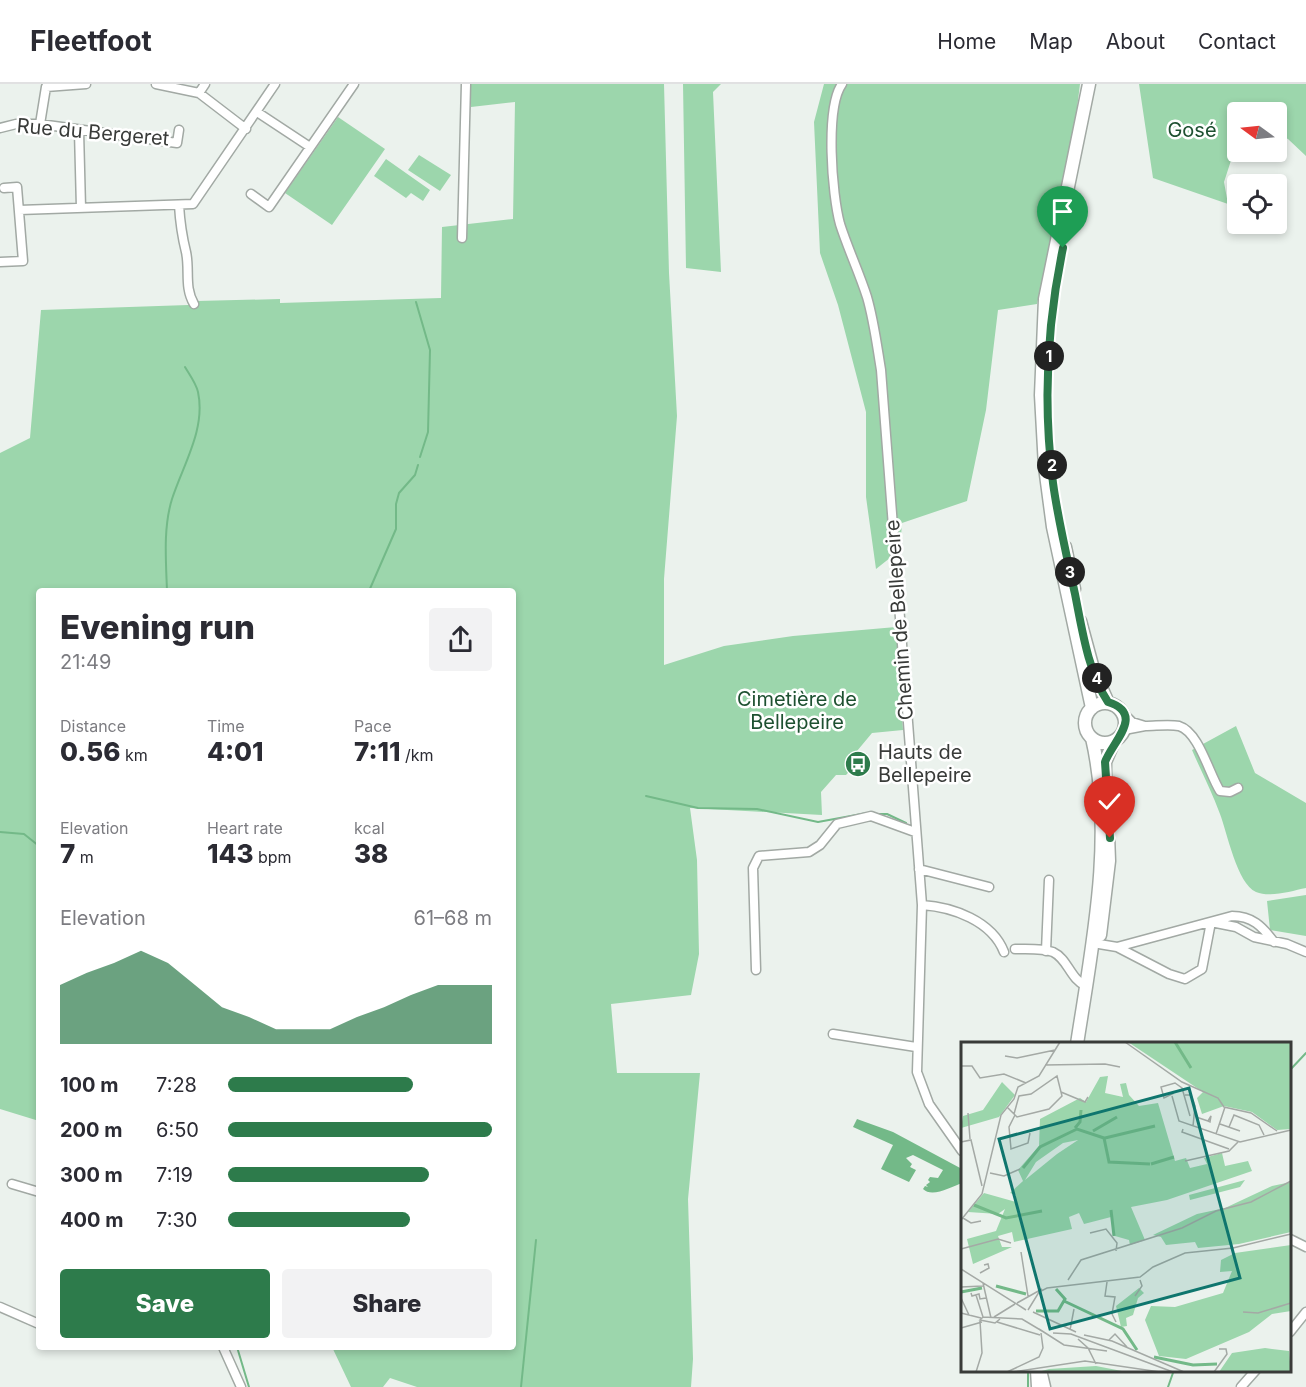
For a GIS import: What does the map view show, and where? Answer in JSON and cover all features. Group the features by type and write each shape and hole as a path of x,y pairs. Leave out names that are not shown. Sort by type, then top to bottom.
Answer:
{"main road":[{"path":"1089,84 1045,299 1041,395 1045,467 1053,527 1092,708"},
{"path":"1085,1042 1099,945 1110,838 1105,762 1114,741 1124,730 1123,713 1108,702 1093,669 1081,623 1058,518 1053,479 1049,399 1052,305 1096,84"},
{"path":"1108,702 1092,708 1085,720 1088,733 1092,738 1104,743 1114,741"},
{"path":"1077,1042 1086,986 1101,836 1092,738"},
{"path":"1040,1372 1044,1387"}],"street":[{"path":"40,124 46,87 86,84"},
{"path":"156,84 199,93 246,129"},
{"path":"199,93 205,84"},
{"path":"19,210 193,204 275,84"},
{"path":"251,194 269,207 354,84"},
{"path":"462,238 466,84"},
{"name":"Chemin de Bellepeire","path":"842,84 834,100 830,125 839,222 868,300 881,370 922,905 916,1047 921,1086 942,1126 961,1149"},
{"path":"257,112 310,147"},
{"name":"Rue du Bergeret","path":"0,128 16,124 40,124 177,143 179,130"},
{"path":"79,131 81,208"},
{"path":"0,262 23,261 17,188 4,188"},
{"path":"179,205 188,289 194,304"},
{"path":"1123,713 1132,722 1145,726"},
{"path":"1124,730 1170,725 1186,729 1197,744 1220,791 1230,792 1238,788"},
{"path":"756,970 753,868 759,856 809,852 820,845 837,824 871,816 915,832"},
{"path":"919,869 988,887"},
{"path":"1046,951 1049,880"},
{"path":"922,905 936,907 984,925 1004,952"},
{"path":"1099,945 1117,946 1232,916 1249,918 1258,923 1274,942"},
{"path":"1117,946 1185,980 1202,969 1211,922"},
{"path":"1211,922 1236,927 1250,936 1306,952"},
{"path":"1015,949 1046,951 1058,956 1076,979 1086,986"},
{"path":"833,1034 916,1047"},
{"path":"12,1184 17,1183 36,1191"},
{"path":"1291,1240 1306,1247"},
{"path":"0,1307 36,1323"},
{"path":"1291,1331 1306,1312"},
{"path":"224,1350 241,1387"},
{"path":"1035,1372 1036,1387"},
{"path":"1241,1387 1255,1372"}],"green space":[{"name":"Cimetière de Bellepeire","path":"471,84 664,84 669,273 677,416 664,579 664,665 724,646 793,636 896,627 903,730 872,733 857,751 858,762 846,775 836,775 821,792 822,815 690,808 697,860 699,954 691,995 611,1004 617,1073 700,1073 688,1199 693,1359 691,1387 417,1387 390,1378 383,1387 351,1387 333,1350 516,1350 516,588 36,588 36,1120 0,1109 0,453 30,438 41,310 188,305 197,301 280,299 280,303 441,298 442,227 513,219 515,102 471,107"},
{"path":"683,84 721,84 713,92 721,272 686,268"},
{"path":"824,84 1080,84 1073,141 1037,304 998,310 986,410 967,501 902,523 900,550 876,569 866,497 866,412 838,305 820,253 814,122"},
{"name":"Gosé","path":"1139,84 1306,84 1306,156 1287,139 1287,102 1227,102 1227,162 1230,162 1224,182 1227,204 1153,178"},
{"path":"338,117 385,149 332,225 285,193"},
{"path":"419,155 451,175 440,191 408,170"},
{"path":"386,159 430,190 423,201 411,193 406,198 374,176"},
{"path":"1236,726 1255,773 1306,803 1306,888 1262,894 1249,887 1238,869 1217,806 1192,750"},
{"path":"1306,895 1306,936 1270,930 1267,901"}],"shaded area":[{"path":"857,1119 893,1132 961,1168 961,1183 942,1191 931,1192 923,1189 925,1186 928,1187 926,1185 930,1182 928,1180 930,1177 938,1178 943,1170 913,1155 906,1158 912,1164 910,1167 916,1170 909,1182 881,1169 893,1145 853,1127"}],"waterway":[{"path":"416,302 430,350 428,432 420,457"},
{"path":"167,588 166,545 169,510 192,447 199,420 198,392 185,367"},
{"path":"370,588 396,529 396,504 399,493 415,475 418,465"},
{"path":"646,796 698,808 757,809 818,822 867,813"},
{"path":"875,814 887,814 906,823"},
{"path":"0,832 24,834 36,844"},
{"path":"1291,1069 1306,1053"},
{"path":"521,1387 536,1240"},
{"path":"238,1350 249,1387"},
{"path":"1028,1372 1028,1387"},
{"path":"1168,1387 1173,1372"}],"place":[{"name":"Hauts de Bellepeire","path":"858,764"}],"route":[{"path":"1063,248 1052,305 1049,339 1053,479 1058,518 1093,669 1103,695 1108,702 1114,704 1123,713 1126,724 1122,735 1109,749 1105,762 1110,838"}]}
